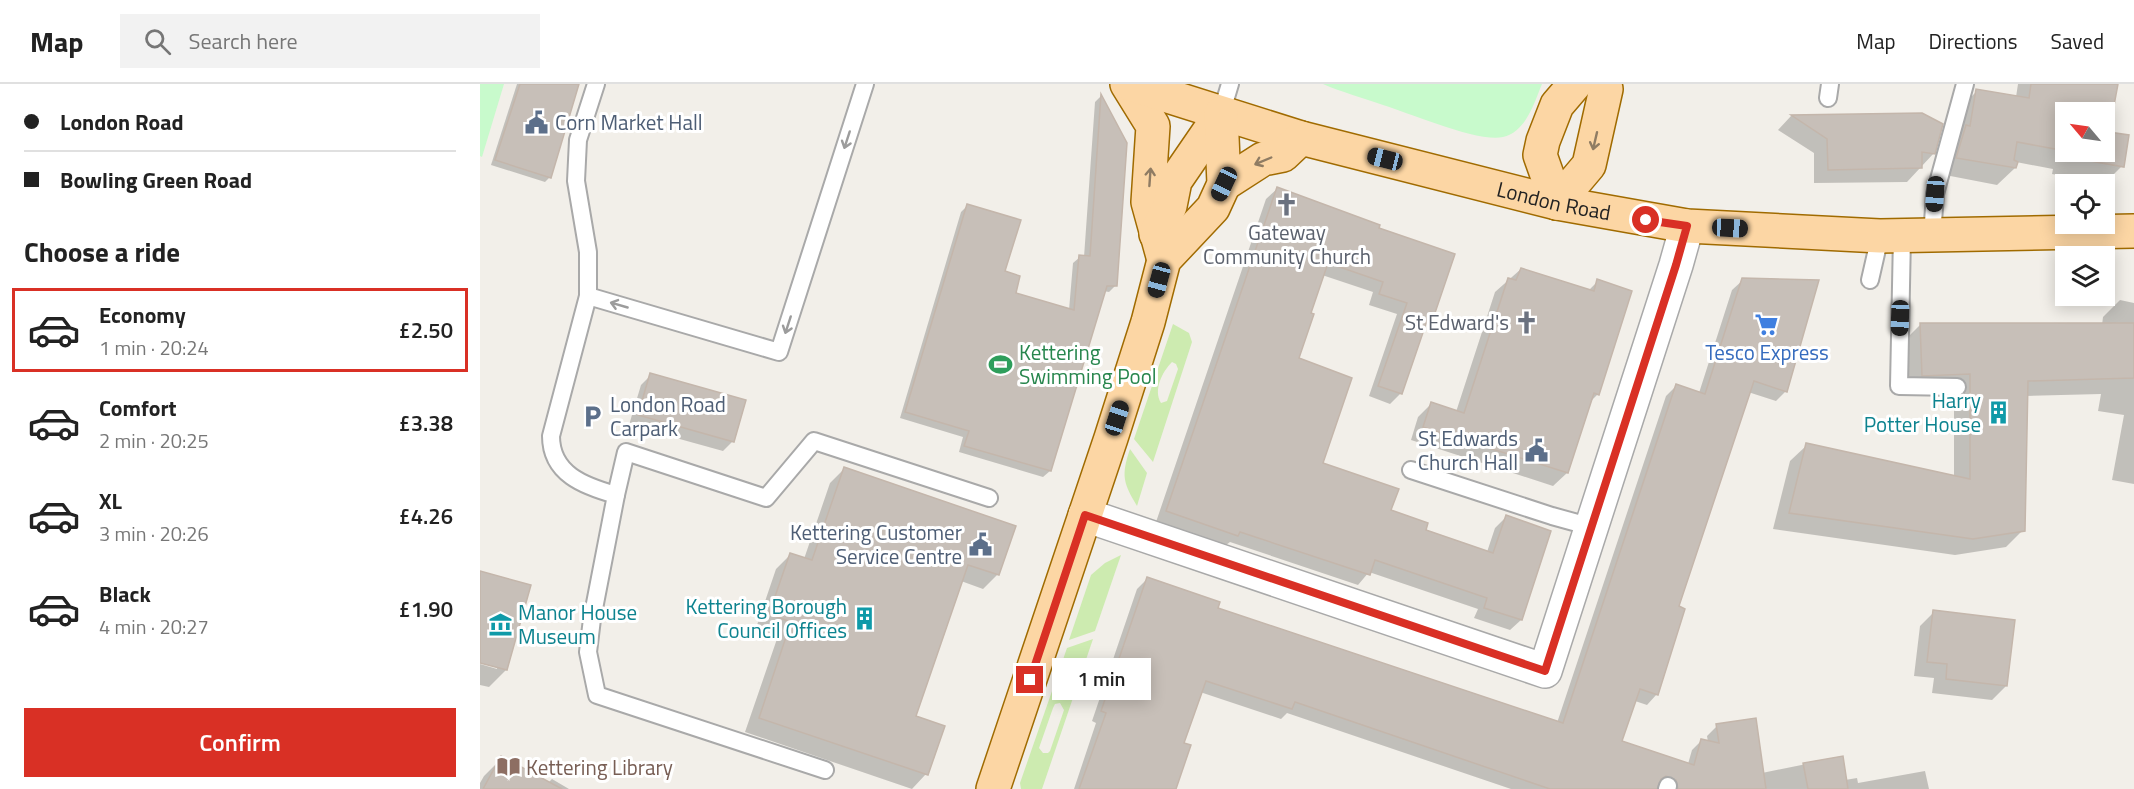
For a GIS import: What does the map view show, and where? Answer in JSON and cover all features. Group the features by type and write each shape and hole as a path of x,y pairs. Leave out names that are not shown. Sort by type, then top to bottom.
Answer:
{"main road":[{"name":"London Road","path":"1128,84 1226,99 1301,138 1557,203 1687,226 1905,236 2134,231"},
{"path":"1128,84 1153,126 1148,202 1160,247"},
{"path":"1557,203 1540,155 1557,105 1575,84"},
{"path":"1557,203 1589,165 1606,89 1605,84"},
{"path":"1160,247 1213,208 1224,184 1226,99"},
{"path":"993,789 1148,322 1160,247 1175,181 1226,99"},
{"path":"1224,184 1263,159 1283,155 1301,138"}],"street":[{"path":"1085,515 1545,671 1687,226"}],"lane":[{"path":"596,84 578,140 576,181 588,252 588,296 551,436 551,450 556,461 567,473 588,487 616,495"},
{"path":"588,296 779,352 865,84"},
{"path":"1870,280 1935,194 1965,84"},
{"path":"1905,236 1899,386 1957,387"},
{"path":"825,770 597,695 588,652 592,620 626,452 766,498 814,441 989,498"},
{"path":"1411,470 1592,527"}],"green space":[{"path":"480,84 504,84 482,157 480,156"},
{"path":"1323,84 1542,84 1528,116 1518,129 1503,137 1492,138 1461,132"},
{"path":"1173,324 1189,333 1192,342 1153,462 1134,439","holes":["1172,362 1178,369 1167,401 1161,403 1158,393 1160,381"]},
{"path":"1130,449 1147,473 1137,506 1125,479 1125,466"},
{"path":"1121,555 1095,631 1069,640 1091,575 1105,563"},
{"path":"1093,639 1042,789 1021,789 1020,783 1067,648","holes":["1060,703 1064,710 1050,751 1043,753 1039,748 1055,704"]}],"building":[{"name":"Corn Market Hall","path":"520,84 579,84 551,178 495,160"},
{"path":"2031,84 2118,84 2115,102 2055,102 2055,149 2017,142 2014,160 2018,162 2016,168 1956,158 1966,125 1970,126 1976,89 2029,98"},
{"name":"Kettering Swimming Pool","path":"1101,94 1127,143 1117,286 1107,286 1051,471 964,446 969,431 905,412 967,204 1021,220 1005,271 1020,276 1016,293 1074,310 1079,255 1090,256"},
{"path":"1922,113 1943,124 1935,154 1922,152 1922,168 1828,170 1827,139 1791,115"},
{"path":"2115,133 2129,135 2124,167 2096,162 2115,162"},
{"path":"1277,187 1380,225 1379,228 1455,254 1435,313 1430,312 1402,394 1378,386 1407,303 1379,294 1383,282 1328,263 1299,358 1352,378 1323,463 1399,489 1391,510 1428,523 1426,530 1493,553 1506,515 1551,531 1522,620 1484,608 1487,598 1375,560 1370,575 1240,532 1238,536 1166,511"},
{"path":"1521,268 1594,291 1597,279 1632,291 1599,395 1594,393 1568,473 1423,427 1431,402 1464,413 1508,278 1516,280"},
{"path":"1742,278 1819,280 1787,392 1754,381 1679,606 1685,609 1658,695 1640,689 1622,741 1694,765 1701,739 1719,743 1716,724 1756,718 1766,789 1678,789 1676,780 1666,776 1661,779 1657,789 1550,789 1295,702 1292,709 1206,681 1184,743 1191,745 1176,789 1079,789 1106,713 1101,711 1147,577 1220,602 1218,608 1563,723 1676,384 1705,394"},
{"name":"Harry Potter House","path":"1920,323 2134,323 2134,378 2028,381 2025,531 1973,539 1789,513 1806,443 1970,479 1970,374 1922,376"},
{"path":"650,373 746,400 734,442 638,415"},
{"name":"Kettering Borough Council Offices","path":"844,467 1016,526 999,575 968,565 916,716 945,726 928,775 759,718 791,622 769,614 790,553 812,560"},
{"name":"Manor House Museum","path":"480,571 531,585 507,670 480,663"},
{"path":"1933,610 2015,620 2007,686 1946,679 1947,664 1927,662"},
{"name":"Kettering Library","path":"501,756 562,789 483,789"},
{"path":"1843,756 1848,789 1808,789 1803,763"}],"place":[{"name":"Corn Market Hall","path":"537,122"},
{"name":"Gateway Community Church","path":"1287,204"},
{"name":"St Edward's","path":"1527,322"},
{"name":"Tesco Express","path":"1767,324"},
{"name":"Kettering Swimming Pool","path":"1001,364"},
{"name":"Harry Potter House","path":"1999,412"},
{"name":"London Road Carpark","path":"592,416"},
{"name":"St Edwards Church Hall","path":"1536,450"},
{"name":"Kettering Customer Service Centre","path":"980,544"},
{"name":"Kettering Borough Council Offices","path":"865,618"},
{"name":"Manor House Museum","path":"500,624"},
{"name":"Kettering Library","path":"508,767"}],"route":[{"path":"1030,680 1085,515 1545,671 1687,226 1646,220"}]}
